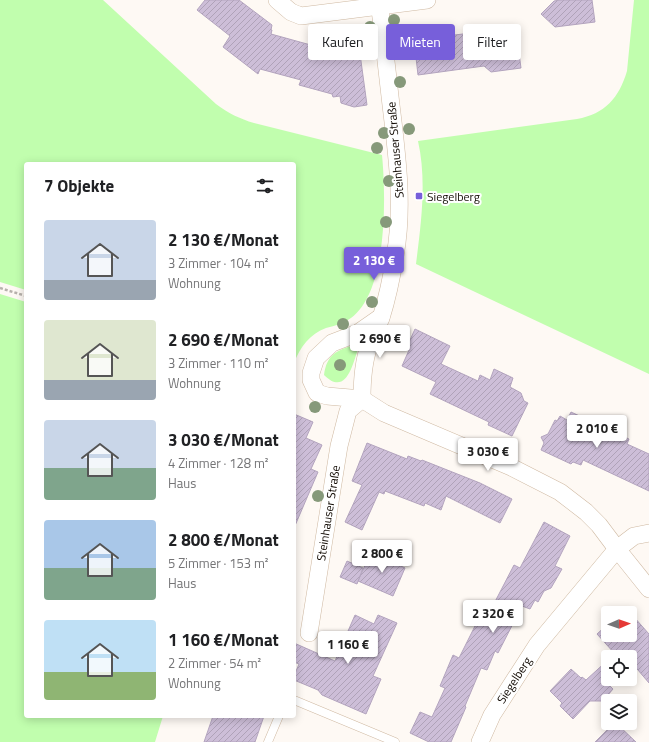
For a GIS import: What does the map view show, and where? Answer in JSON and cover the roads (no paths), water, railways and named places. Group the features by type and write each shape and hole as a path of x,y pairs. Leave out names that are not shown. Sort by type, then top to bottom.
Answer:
{"street":[{"path":"277,0 291,12 301,16 379,4 427,0"},
{"name":"Steinhauser Straße","path":"309,633 339,446 348,411 362,399 364,362 381,316 395,255 399,216 399,182 379,4"},
{"path":"381,316 358,333 332,343 316,358 311,373 311,380 317,393 327,396 362,399 384,413 511,467 560,492 586,512 599,525 649,589"},
{"name":"Siegelberg","path":"480,742 492,715 537,645 617,549 634,536 649,533"}],"lane":[{"path":"296,701 395,742"},
{"path":"268,742 278,718"}],"place":[{"name":"Siegelberg","path":"419,196"}]}
